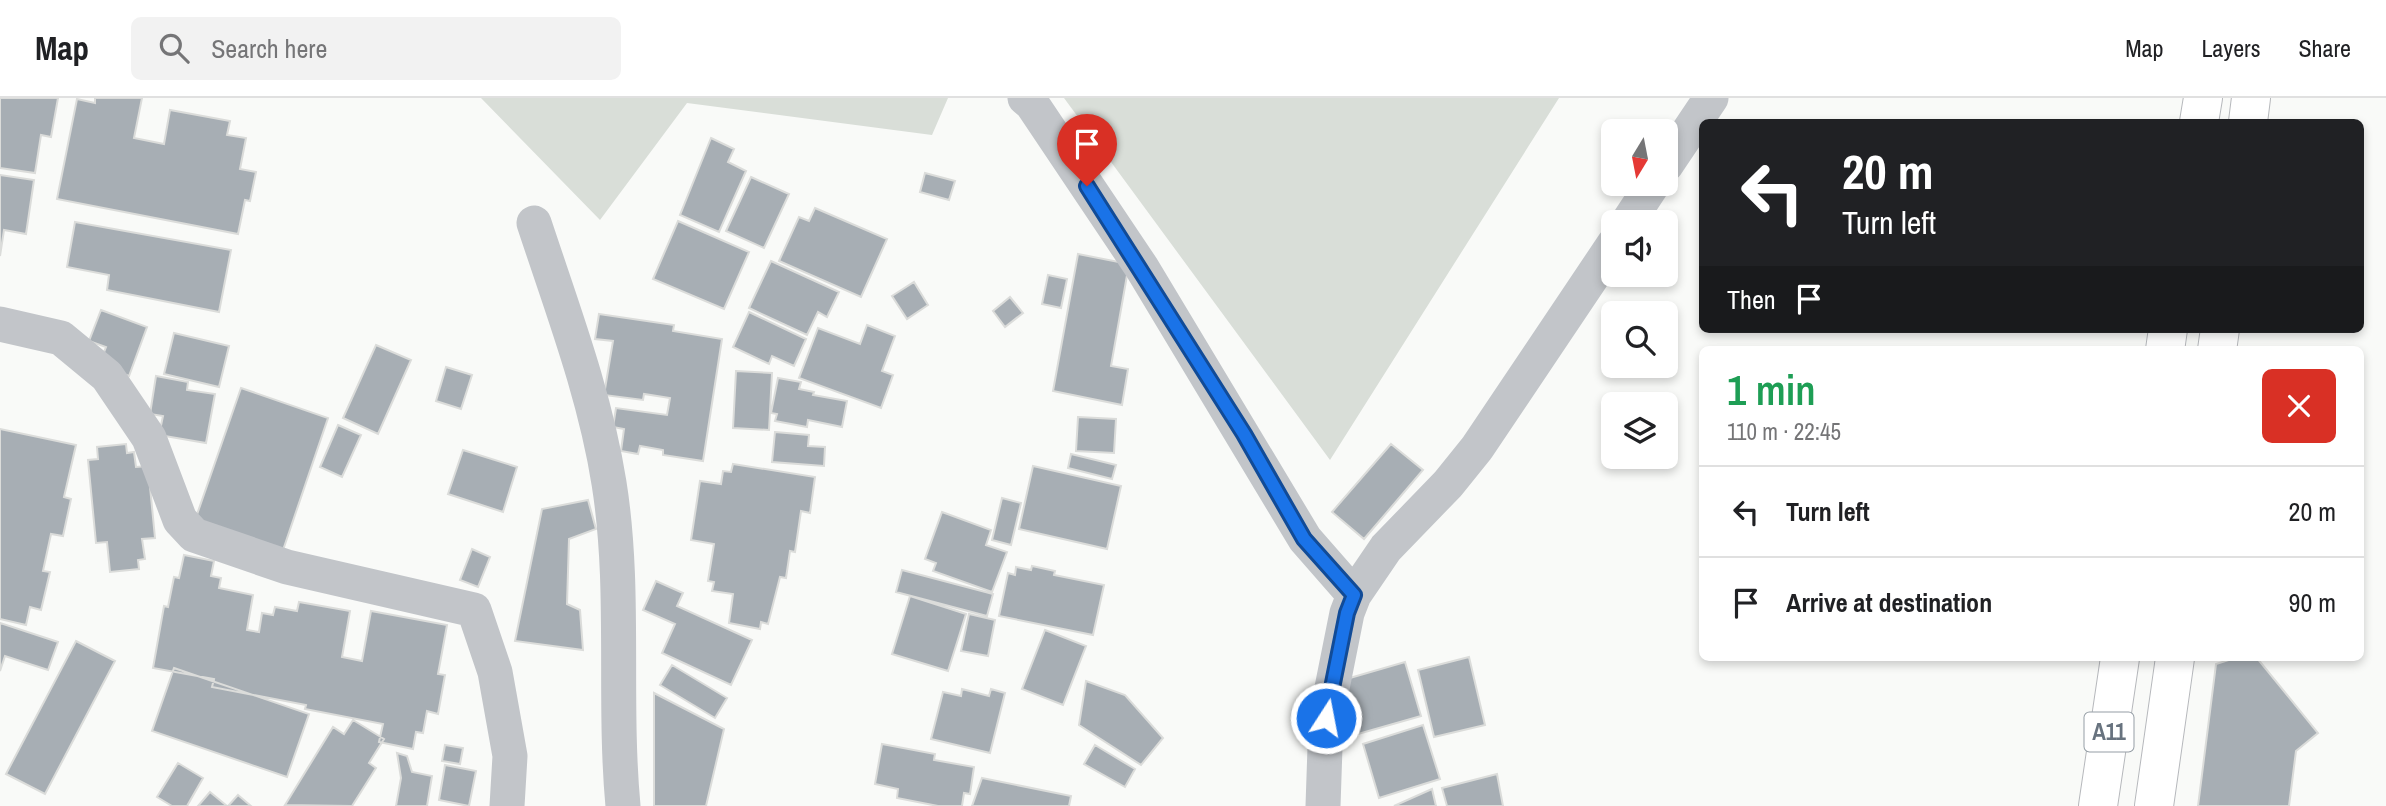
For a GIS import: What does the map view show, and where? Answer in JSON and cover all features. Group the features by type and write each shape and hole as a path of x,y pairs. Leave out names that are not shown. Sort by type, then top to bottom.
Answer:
{"highway":[{"path":"2200,119 2203,98"},
{"path":"2248,119 2252,98"},
{"name":"A11","path":"2098,806 2120,661"},
{"name":"A11","path":"2154,806 2175,661"}],"street":[{"path":"1025,98 1032,104 1142,268 1304,539 1354,595"},
{"path":"1678,147 1711,98"},
{"path":"534,223 592,403 609,484 617,576 618,747 623,806"},
{"path":"1323,806 1326,718 1347,613 1354,595 1386,548 1448,484 1477,448 1601,263"},
{"path":"0,324 61,338 107,376 149,438 180,520 194,535 287,566 474,610 495,671 509,756 507,806"}],"shaded area":[{"path":"481,98 948,98 932,135 687,103 600,220"},
{"path":"1064,98 1559,98 1330,460"}],"building":[{"path":"0,98 58,98 51,137 41,135 35,173 0,168"},
{"path":"95,98 142,98 134,138 164,144 170,110 230,121 227,135 246,138 240,169 256,172 250,201 245,200 238,234 57,199 77,99 95,103"},
{"path":"711,138 734,149 728,162 746,171 719,232 680,215"},
{"path":"925,173 955,181 949,200 920,192"},
{"path":"0,175 34,180 26,234 4,230 0,256"},
{"path":"751,177 789,194 764,248 726,231"},
{"path":"815,208 887,239 861,297 779,261 799,217 809,221"},
{"path":"678,221 749,252 724,309 653,279"},
{"path":"75,222 231,250 219,312 107,290 109,275 67,267"},
{"path":"1078,254 1129,264 1111,366 1128,369 1122,405 1053,391"},
{"path":"771,261 839,292 827,317 818,312 807,335 749,308"},
{"path":"1048,275 1067,279 1061,308 1042,304"},
{"path":"914,282 928,305 907,319 892,296"},
{"path":"1010,297 1023,313 1005,327 993,311"},
{"path":"101,310 147,327 129,376 99,365 106,347 89,341"},
{"path":"749,312 806,339 794,366 772,356 769,364 733,347"},
{"path":"599,314 674,325 673,331 722,339 703,461 663,455 663,450 640,446 638,454 621,451 624,429 613,427 616,408 667,415 670,398 644,394 643,400 604,395 613,341 595,339"},
{"path":"867,325 895,336 882,371 893,375 881,408 799,378 818,328 860,344"},
{"path":"174,333 229,346 219,387 164,374"},
{"path":"376,345 411,360 378,434 343,418"},
{"path":"446,367 472,375 461,409 436,401"},
{"path":"736,371 772,373 769,430 733,428"},
{"path":"156,376 188,382 187,390 215,394 206,443 159,435 163,416 150,414"},
{"path":"778,378 801,382 799,389 814,392 813,395 847,401 842,427 808,420 807,427 775,421 777,414 771,413"},
{"path":"241,388 328,418 281,556 193,526"},
{"path":"1078,417 1116,419 1114,453 1076,451"},
{"path":"338,425 361,435 342,477 320,467"},
{"path":"0,429 76,445 64,497 71,499 63,536 51,534 43,571 50,572 41,610 30,607 26,625 0,619"},
{"path":"775,432 809,435 808,446 825,447 824,466 772,462"},
{"path":"126,444 127,453 134,452 136,467 148,466 155,538 142,539 145,559 138,560 139,569 110,572 107,542 96,543 88,460 98,459 97,447"},
{"path":"1391,444 1423,470 1364,539 1332,512"},
{"path":"463,450 517,467 503,512 448,494"},
{"path":"1071,454 1116,465 1112,479 1068,468"},
{"path":"733,464 815,477 810,513 801,511 795,552 790,551 786,578 780,577 768,624 761,622 760,629 729,623 733,594 712,591 714,582 708,581 714,544 691,540 700,481 721,484 723,471 731,472"},
{"path":"1033,466 1121,486 1107,549 1019,529"},
{"path":"1002,498 1021,503 1011,545 992,540"},
{"path":"588,500 596,529 569,539 567,604 580,610 583,650 515,641 542,509"},
{"path":"942,512 991,530 986,545 1007,552 992,592 933,571 936,563 925,559"},
{"path":"472,549 490,557 478,587 460,580"},
{"path":"184,555 214,561 211,576 221,578 219,588 253,595 247,630 259,632 262,613 273,615 275,607 297,611 299,602 350,611 342,657 362,661 371,611 447,625 438,674 445,675 438,714 427,711 423,733 416,732 413,749 379,742 383,724 305,709 306,705 212,687 214,679 153,668 164,606 168,607 174,577 179,578"},
{"path":"1032,566 1055,571 1054,575 1104,585 1093,635 999,616 1008,573 1015,575 1016,567 1031,570"},
{"path":"902,570 993,594 987,616 896,592"},
{"path":"656,581 683,593 677,606 752,640 731,685 662,653 675,624 643,610"},
{"path":"910,596 966,614 948,671 892,654"},
{"path":"969,614 995,620 988,656 961,651"},
{"path":"0,623 58,642 48,670 5,656 0,671"},
{"path":"1045,630 1086,646 1063,705 1022,689"},
{"path":"76,641 115,661 45,794 6,774"},
{"path":"1469,657 1485,725 1434,737 1418,670"},
{"path":"2226,661 2259,661 2318,733 2296,751 2289,806 2198,806 2216,664"},
{"path":"1405,662 1421,716 1358,734 1343,680"},
{"path":"672,665 727,698 715,718 660,685"},
{"path":"174,668 309,714 287,777 152,731"},
{"path":"1086,681 1125,695 1163,738 1141,765 1079,725"},
{"path":"962,689 989,696 991,689 1005,693 990,753 931,739 943,692 961,696"},
{"path":"654,693 724,729 706,806 654,806"},
{"path":"353,720 384,739 369,763 376,768 352,806 285,805 333,727 344,734"},
{"path":"1423,725 1440,779 1379,798 1363,744"},
{"path":"882,744 935,754 934,760 974,767 970,794 964,793 962,806 938,806 897,798 898,789 875,784"},
{"path":"445,745 463,748 460,764 442,761"},
{"path":"1095,745 1135,769 1125,787 1084,764"},
{"path":"397,753 407,756 412,772 432,776 427,806 396,806 401,778"},
{"path":"178,763 203,778 187,806 172,806 157,797"},
{"path":"445,765 476,771 469,806 439,800"},
{"path":"1497,774 1503,806 1447,806 1442,788"},
{"path":"982,778 1071,796 1069,806 972,806"},
{"path":"1432,789 1436,806 1394,806"},
{"path":"210,792 227,806 198,806"},
{"path":"238,795 251,806 228,806"}],"route":[{"path":"1087,186 1142,268 1244,434 1304,539 1354,595 1347,613 1326,718"}]}
